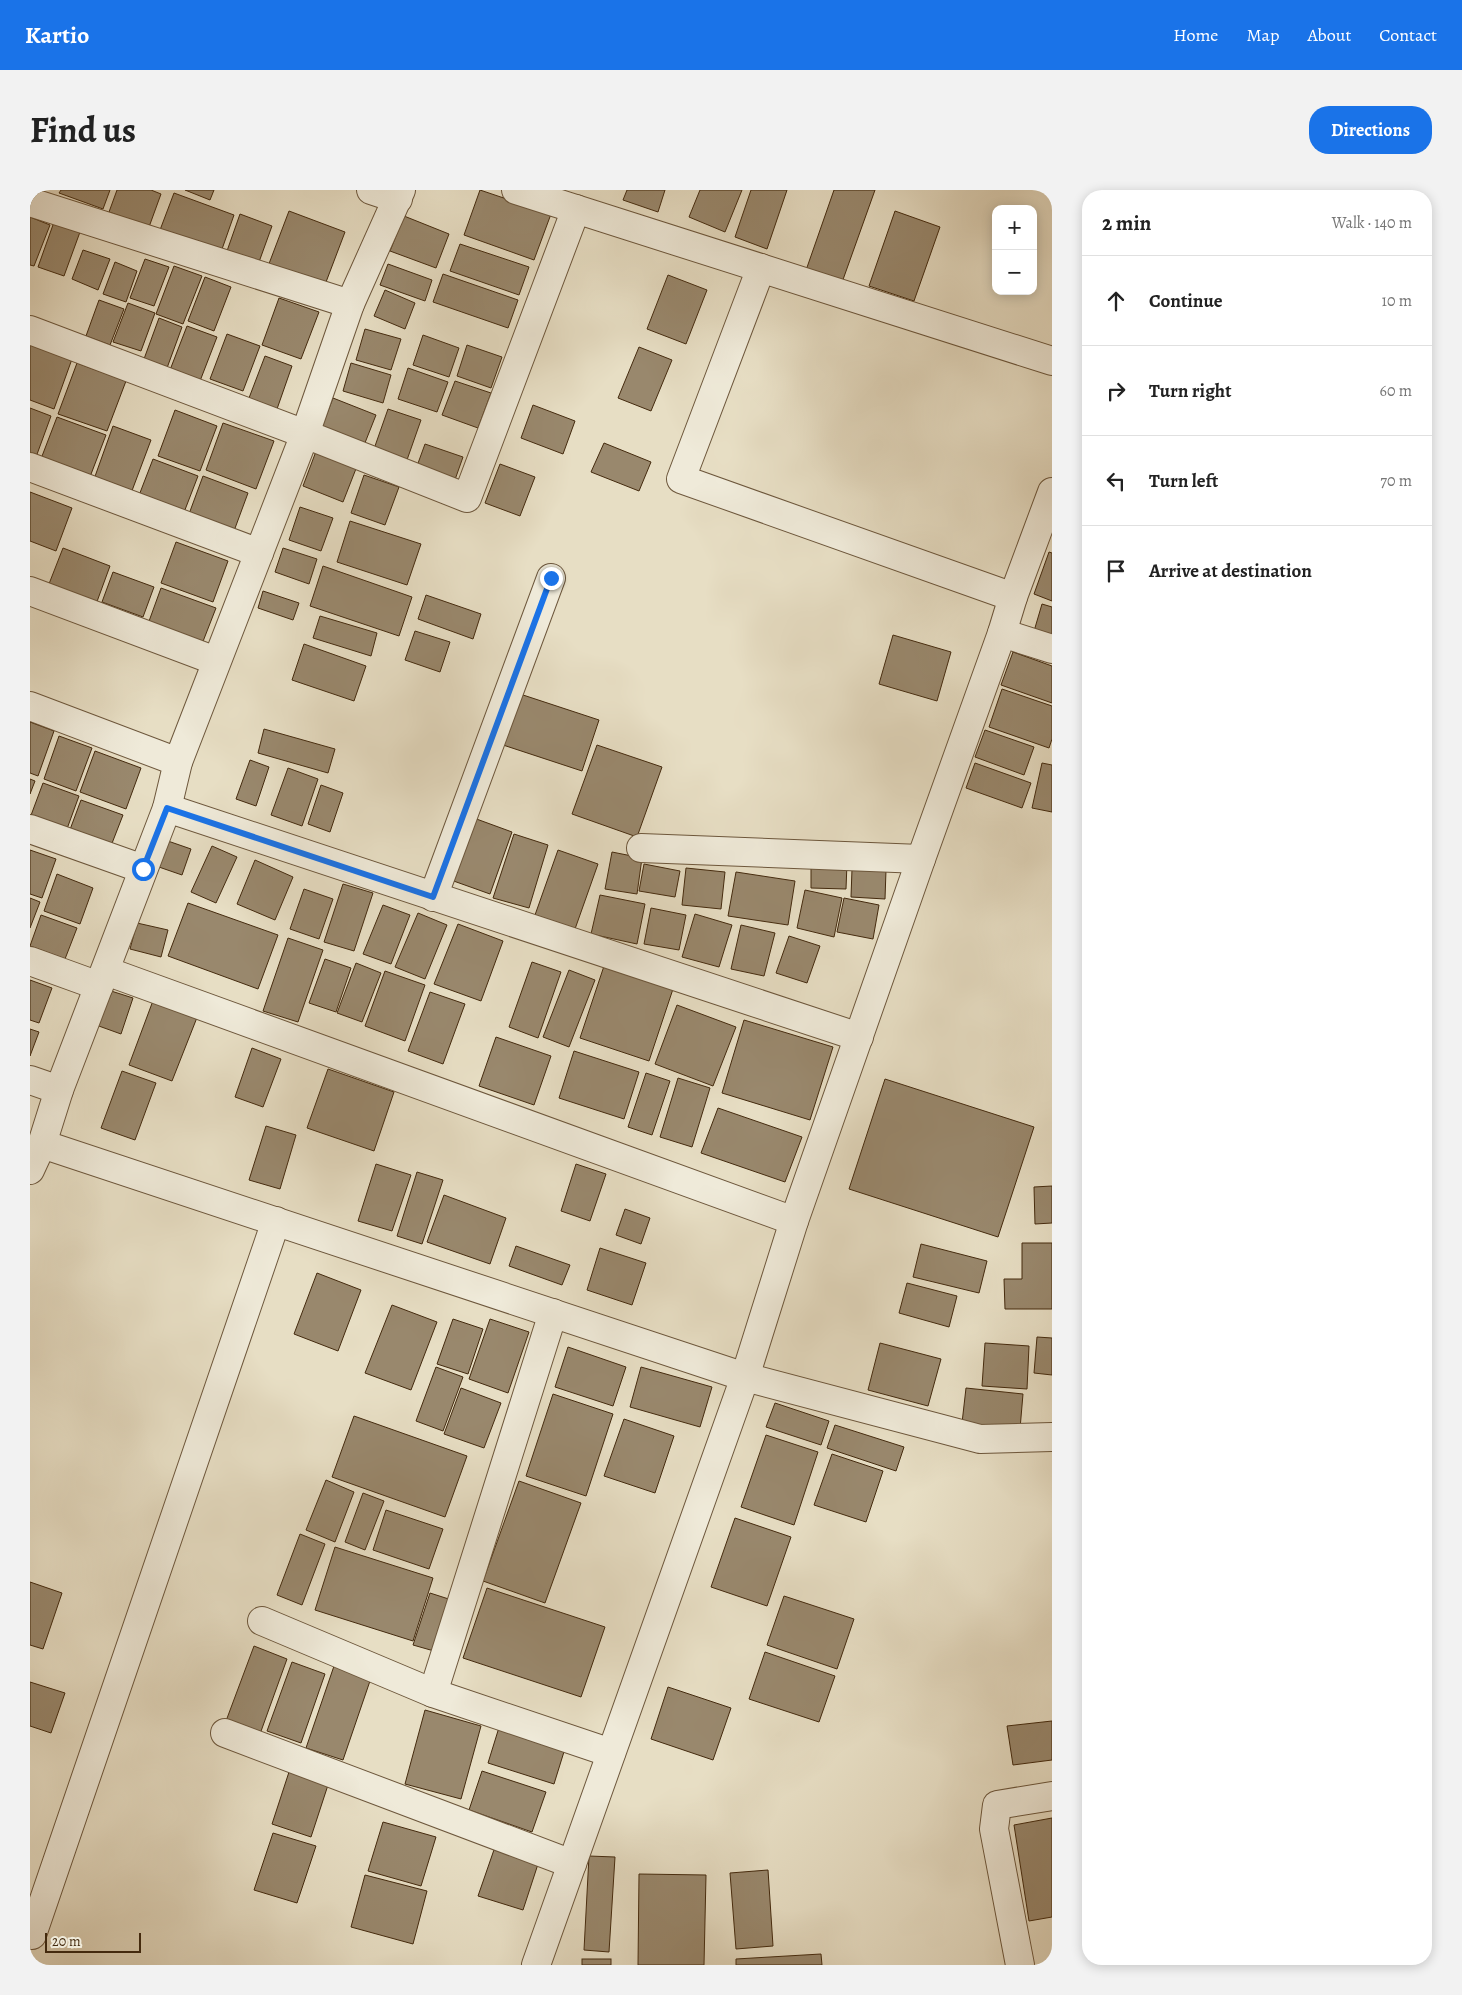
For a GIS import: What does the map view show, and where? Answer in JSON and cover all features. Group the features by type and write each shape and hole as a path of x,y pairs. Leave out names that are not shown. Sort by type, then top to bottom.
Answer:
{"street":[{"path":"30,1170 42,1144 59,1090 167,808 178,762 305,434 350,304 399,195 371,190"},
{"path":"516,190 1052,361"},
{"path":"30,202 350,304"},
{"path":"30,330 305,434 466,498 576,209"},
{"path":"760,268 681,480 1013,597"},
{"path":"30,468 258,554"},
{"path":"536,1965 745,1377 794,1221 1002,633 1013,597 1052,492"},
{"path":"433,897 551,578"},
{"path":"30,591 216,662"},
{"path":"1002,633 1052,649"},
{"path":"30,706 178,762"},
{"path":"167,808 859,1037"},
{"path":"30,829 143,869"},
{"path":"641,848 921,859"},
{"path":"30,961 102,978 794,1221"},
{"path":"30,1080 59,1090"},
{"path":"42,1144 745,1377 980,1439 1052,1437"},
{"path":"32,1935 276,1221"},
{"path":"433,1693 553,1313"},
{"path":"262,1621 433,1693 611,1753"},
{"path":"225,1733 572,1864"},
{"path":"1020,1965 994,1829 996,1805 1052,1796"}],"building":[{"path":"61,190 110,190 103,209 59,193"},
{"path":"117,190 151,190 161,194 149,227 109,212"},
{"path":"185,190 214,190 210,200"},
{"path":"480,190 551,214 534,260 464,235"},
{"path":"627,190 665,190 658,212 623,200"},
{"path":"700,190 742,190 725,232 689,217"},
{"path":"751,190 787,190 767,249 735,237"},
{"path":"834,190 875,190 840,288 804,276"},
{"path":"174,193 234,215 221,252 160,230"},
{"path":"289,211 345,232 323,290 267,269"},
{"path":"895,211 940,227 914,301 869,286"},
{"path":"240,214 272,226 259,262 227,251"},
{"path":"404,216 449,234 436,268 390,251"},
{"path":"30,217 50,225 34,266 30,265"},
{"path":"54,222 80,232 64,276 38,267"},
{"path":"460,244 529,267 519,295 450,271"},
{"path":"83,250 110,259 98,290 72,279"},
{"path":"145,259 169,267 154,306 130,298"},
{"path":"115,262 137,271 126,302 103,294"},
{"path":"388,264 432,280 425,301 380,285"},
{"path":"174,266 202,276 183,324 156,314"},
{"path":"443,274 518,300 508,328 433,302"},
{"path":"668,275 707,290 686,344 647,329"},
{"path":"205,277 231,287 214,331 188,321"},
{"path":"385,290 415,303 405,329 374,316"},
{"path":"279,298 319,312 301,359 262,345"},
{"path":"99,300 124,309 110,345 86,336"},
{"path":"128,303 155,313 141,351 113,342"},
{"path":"159,318 182,327 167,368 144,359"},
{"path":"187,326 217,337 200,381 170,370"},
{"path":"365,329 401,339 391,370 356,360"},
{"path":"227,334 260,346 243,391 210,379"},
{"path":"423,335 459,348 449,377 413,365"},
{"path":"30,344 72,359 54,409 30,400"},
{"path":"467,345 502,357 491,388 457,376"},
{"path":"639,347 672,360 651,411 618,398"},
{"path":"265,356 292,366 277,409 249,398"},
{"path":"77,363 126,381 107,431 58,414"},
{"path":"351,363 391,375 383,403 343,391"},
{"path":"408,368 448,382 437,412 398,399"},
{"path":"455,381 491,393 478,428 442,415"},
{"path":"333,398 376,415 359,458 316,442"},
{"path":"533,405 575,421 563,454 521,438"},
{"path":"30,408 51,416 36,457 30,455"},
{"path":"388,409 421,420 401,477 368,466"},
{"path":"175,410 217,426 200,471 158,456"},
{"path":"57,417 106,435 88,482 39,464"},
{"path":"223,423 274,441 256,489 206,470"},
{"path":"113,426 151,440 130,496 93,482"},
{"path":"604,443 651,462 639,491 591,472"},
{"path":"425,444 463,457 451,491 413,477"},
{"path":"318,446 359,461 343,502 303,486"},
{"path":"153,459 198,476 183,515 138,498"},
{"path":"500,464 535,477 520,516 485,503"},
{"path":"364,475 399,487 385,525 351,513"},
{"path":"203,476 248,493 234,531 189,514"},
{"path":"30,492 72,508 56,551 30,541"},
{"path":"300,507 333,518 321,551 289,540"},
{"path":"350,521 421,544 407,585 337,562"},
{"path":"176,542 228,561 213,602 161,583"},
{"path":"63,548 110,566 95,607 47,589"},
{"path":"283,548 317,559 309,584 275,572"},
{"path":"1049,552 1052,553 1052,601 1034,594"},
{"path":"323,566 412,597 399,636 310,606"},
{"path":"113,572 154,587 143,617 102,602"},
{"path":"161,588 216,608 202,644 148,624"},
{"path":"263,591 299,603 293,620 258,608"},
{"path":"426,595 481,614 473,639 418,619"},
{"path":"1042,604 1052,607 1052,644 1032,638"},
{"path":"320,616 377,633 371,656 313,638"},
{"path":"415,631 450,642 440,672 405,660"},
{"path":"893,635 951,652 937,701 879,684"},
{"path":"304,644 366,666 354,701 292,680"},
{"path":"1013,652 1052,666 1052,703 1001,685"},
{"path":"1002,689 1052,706 1052,739 1049,748 989,727"},
{"path":"517,693 599,720 582,771 500,744"},
{"path":"30,722 54,731 38,776 30,773"},
{"path":"264,729 335,749 328,773 258,753"},
{"path":"985,730 1034,747 1024,775 975,757"},
{"path":"59,736 92,748 76,791 44,779"},
{"path":"597,745 662,767 637,837 572,814"},
{"path":"95,751 141,768 126,809 80,792"},
{"path":"250,760 269,767 256,806 236,799"},
{"path":"975,763 1031,783 1022,808 966,788"},
{"path":"1042,763 1052,765 1052,812 1032,808"},
{"path":"288,768 318,779 302,826 271,815"},
{"path":"30,779 35,781 30,794"},
{"path":"43,783 79,796 64,837 30,818"},
{"path":"321,785 343,793 330,832 308,824"},
{"path":"81,800 123,815 109,851 68,835"},
{"path":"471,817 512,832 490,894 448,879"},
{"path":"514,834 548,845 529,908 493,898"},
{"path":"165,840 191,849 182,875 156,866"},
{"path":"212,846 237,857 216,903 191,892"},
{"path":"30,850 56,859 42,898 30,894"},
{"path":"558,850 598,864 575,929 535,915"},
{"path":"612,852 642,858 637,894 605,889"},
{"path":"255,860 293,877 275,920 237,904"},
{"path":"811,862 847,863 846,889 811,888"},
{"path":"644,864 680,871 675,897 639,891"},
{"path":"686,868 725,872 721,909 682,905"},
{"path":"852,869 886,870 885,899 851,897"},
{"path":"736,872 795,881 788,925 728,916"},
{"path":"57,874 93,888 80,924 44,911"},
{"path":"343,884 373,893 354,951 324,942"},
{"path":"304,889 333,899 319,939 290,929"},
{"path":"805,890 842,898 834,937 797,928"},
{"path":"600,895 645,904 637,944 591,934"},
{"path":"30,898 40,902 30,928"},
{"path":"844,898 879,905 873,939 837,932"},
{"path":"188,903 278,935 258,989 168,956"},
{"path":"383,905 410,915 391,964 363,954"},
{"path":"651,908 686,915 679,950 644,944"},
{"path":"418,913 447,925 425,979 395,967"},
{"path":"695,914 732,925 719,967 682,957"},
{"path":"41,915 77,928 65,959 30,946"},
{"path":"137,923 168,930 161,957 130,949"},
{"path":"458,924 503,941 481,1001 434,984"},
{"path":"741,925 775,933 764,976 731,969"},
{"path":"789,936 820,946 807,983 776,973"},
{"path":"288,938 323,950 298,1022 263,1011"},
{"path":"325,959 351,968 336,1012 309,1003"},
{"path":"532,962 561,972 538,1038 509,1027"},
{"path":"356,963 381,973 362,1022 337,1013"},
{"path":"604,966 673,989 649,1061 580,1038"},
{"path":"569,970 595,980 569,1047 543,1037"},
{"path":"385,971 425,985 405,1041 365,1026"},
{"path":"30,980 52,988 39,1023 30,1020"},
{"path":"108,990 133,998 121,1034 96,1025"},
{"path":"430,992 465,1004 443,1064 408,1051"},
{"path":"154,998 198,1015 172,1081 129,1065"},
{"path":"677,1005 736,1027 713,1086 655,1064"},
{"path":"744,1020 833,1047 810,1120 722,1093"},
{"path":"30,1029 39,1032 30,1056"},
{"path":"496,1037 551,1056 534,1105 479,1086"},
{"path":"252,1048 281,1059 263,1107 235,1097"},
{"path":"574,1051 639,1072 624,1119 559,1098"},
{"path":"328,1069 394,1092 374,1151 307,1128"},
{"path":"122,1071 156,1083 135,1140 101,1128"},
{"path":"646,1073 670,1081 652,1135 628,1127"},
{"path":"678,1078 710,1088 692,1147 660,1137"},
{"path":"885,1079 1034,1127 998,1237 849,1189"},
{"path":"718,1108 802,1137 785,1182 701,1153"},
{"path":"266,1126 296,1135 280,1189 249,1180"},
{"path":"376,1164 411,1175 392,1231 358,1221"},
{"path":"576,1164 606,1174 590,1221 561,1211"},
{"path":"417,1172 443,1180 422,1244 397,1236"},
{"path":"1052,1186 1052,1223 1035,1224 1034,1187"},
{"path":"444,1195 506,1218 490,1264 427,1242"},
{"path":"625,1209 650,1218 641,1244 616,1235"},
{"path":"1022,1243 1052,1243 1052,1309 1005,1309 1004,1279 1022,1279"},
{"path":"921,1244 987,1261 979,1293 913,1277"},
{"path":"516,1246 570,1265 562,1285 509,1266"},
{"path":"600,1248 646,1263 632,1305 587,1290"},
{"path":"317,1273 361,1290 338,1351 294,1334"},
{"path":"907,1283 957,1296 949,1327 899,1313"},
{"path":"392,1305 437,1322 411,1390 365,1373"},
{"path":"453,1319 483,1329 468,1374 437,1364"},
{"path":"490,1319 529,1332 508,1393 469,1379"},
{"path":"1037,1337 1052,1338 1052,1375 1034,1373"},
{"path":"880,1343 941,1359 928,1406 868,1390"},
{"path":"985,1343 1029,1346 1027,1389 982,1386"},
{"path":"568,1347 626,1367 613,1406 555,1387"},
{"path":"436,1367 463,1377 443,1431 416,1421"},
{"path":"641,1367 712,1387 700,1427 630,1407"},
{"path":"461,1388 501,1403 484,1448 444,1434"},
{"path":"966,1388 1023,1394 1020,1429 962,1423"},
{"path":"553,1394 613,1414 586,1496 526,1476"},
{"path":"775,1403 829,1421 821,1445 766,1427"},
{"path":"354,1416 467,1456 445,1517 332,1477"},
{"path":"624,1419 674,1436 655,1493 604,1476"},
{"path":"835,1425 904,1447 896,1471 827,1448"},
{"path":"766,1435 818,1452 794,1525 741,1507"},
{"path":"832,1454 883,1471 866,1522 814,1505"},
{"path":"326,1480 354,1492 335,1542 306,1530"},
{"path":"519,1481 581,1503 545,1603 483,1581"},
{"path":"363,1493 384,1501 365,1550 345,1542"},
{"path":"386,1510 443,1529 429,1569 373,1550"},
{"path":"735,1518 791,1537 767,1606 711,1587"},
{"path":"300,1534 325,1544 302,1605 277,1595"},
{"path":"335,1547 433,1578 413,1641 315,1610"},
{"path":"30,1582 62,1593 43,1649 30,1645"},
{"path":"487,1588 605,1627 581,1697 463,1658"},
{"path":"430,1593 458,1602 441,1653 413,1645"},
{"path":"784,1596 854,1619 837,1669 767,1645"},
{"path":"254,1646 287,1659 260,1734 226,1721"},
{"path":"765,1652 835,1676 819,1722 749,1699"},
{"path":"292,1662 325,1674 301,1743 267,1731"},
{"path":"334,1666 371,1678 343,1760 306,1748"},
{"path":"30,1682 65,1693 51,1733 30,1726"},
{"path":"668,1687 731,1708 713,1760 651,1739"},
{"path":"425,1710 481,1726 461,1799 405,1784"},
{"path":"501,1721 567,1742 554,1784 488,1763"},
{"path":"1052,1721 1052,1760 1013,1765 1007,1726"},
{"path":"482,1771 546,1792 532,1832 469,1810"},
{"path":"289,1772 328,1785 311,1837 272,1824"},
{"path":"1052,1818 1052,1917 1029,1921 1014,1825"},
{"path":"383,1822 436,1837 421,1886 368,1871"},
{"path":"273,1833 316,1846 297,1903 254,1890"},
{"path":"496,1844 540,1858 523,1910 478,1896"},
{"path":"589,1856 615,1857 609,1952 584,1950"},
{"path":"768,1870 773,1946 736,1949 730,1873"},
{"path":"639,1874 706,1875 704,1965 638,1965"},
{"path":"365,1875 427,1891 413,1944 351,1927"},
{"path":"821,1954 822,1965 736,1965 736,1959"},
{"path":"582,1959 611,1959 611,1965 582,1965"}],"route":[{"path":"143,869 167,808 433,897 551,578"}]}
